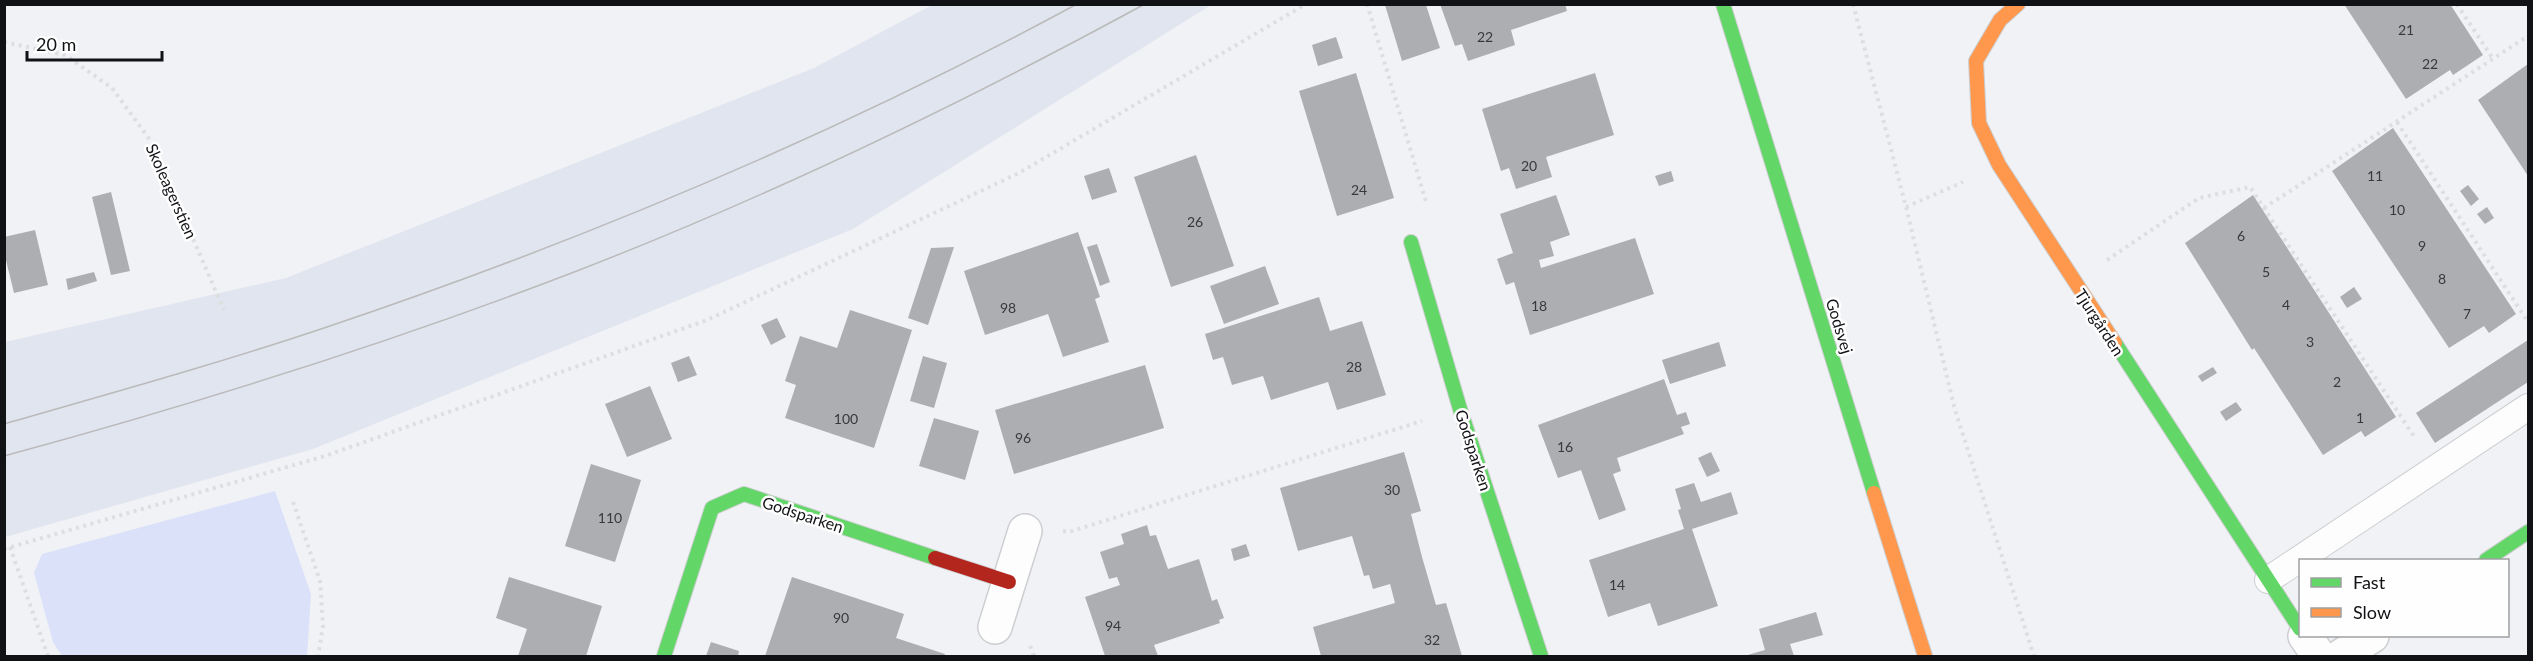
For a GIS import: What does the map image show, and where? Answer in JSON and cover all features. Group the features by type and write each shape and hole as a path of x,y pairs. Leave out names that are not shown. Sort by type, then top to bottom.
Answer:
{"street":[{"name":"Godsvej","path":"1723,4 1925,657"},
{"name":"Tjurgården","path":"2018,4 2000,20 1976,60 1979,123 1999,165 2299,626"},
{"name":"Godsparken","path":"1411,242 1460,409 1541,657"},
{"name":"Godsparken","path":"664,657 712,508 744,494 1009,582"},
{"path":"995,627 1025,531"},
{"path":"2489,559 2529,532"},
{"path":"2306,637 2319,657"},
{"path":"2341,657 2371,637"}],"lane":[{"path":"2300,559 2529,407"},
{"path":"2268,580 2299,559"}],"path":[{"path":"48,657 7,548 326,456 707,320 1019,173 1306,4"},
{"path":"1366,4 1431,216 1411,242"},
{"path":"1853,4 1906,207 1955,410 2034,657"},
{"path":"2457,4 2493,59"},
{"path":"2264,208 2529,36"},
{"name":"Skoleagerstien","path":"4,42 65,55 112,88 150,140 224,310"},
{"path":"2397,122 2529,322"},
{"path":"1906,207 1999,165"},
{"path":"2074,282 2199,198 2250,187 2435,469"},
{"path":"1025,531 1069,532 1460,409"},
{"path":"293,502 320,581 323,626 318,657"}],"shaded area":[{"path":"932,5 1211,5 853,229 313,449 5,537 5,342 286,278 814,68"},
{"path":"275,491 311,594 307,656 62,656 53,642 34,573 42,554"}],"building":[{"path":"1440,4 1565,4 1567,11 1511,30 1515,45 1468,61 1462,44 1455,46"},
{"path":"2344,4 2450,4 2483,55 2453,75 2450,70 2406,99"},
{"path":"1385,5 1426,5 1440,48 1402,61"},
{"path":"1336,37 1343,58 1318,66 1312,45"},
{"path":"2528,64 2528,176 2478,100"},
{"path":"1356,73 1394,198 1337,216 1299,91"},
{"path":"1595,73 1614,135 1546,157 1552,177 1516,189 1509,168 1501,171 1482,109"},
{"path":"2393,128 2516,314 2489,333 2484,326 2449,348 2332,171"},
{"path":"1196,155 1234,266 1171,287 1134,177"},
{"path":"1109,168 1117,192 1092,200 1084,176"},
{"path":"1671,171 1674,181 1659,186 1655,176"},
{"path":"2468,185 2479,199 2471,206 2460,191"},
{"path":"111,192 130,271 111,275 92,197"},
{"path":"1556,195 1570,235 1550,242 1554,256 1539,260 1541,268 1635,238 1654,294 1530,335 1514,282 1506,285 1497,259 1513,253 1500,214"},
{"path":"2253,195 2396,417 2365,437 2361,431 2323,455 2254,348 2252,350 2185,243"},
{"path":"2487,207 2494,218 2485,224 2477,214"},
{"path":"35,230 48,285 14,293 4,252 4,237"},
{"path":"1078,232 1100,297 1095,299 1109,342 1063,357 1048,314 985,335 964,271"},
{"path":"1097,244 1110,282 1100,286 1087,247"},
{"path":"954,247 928,325 908,318 931,248"},
{"path":"1265,266 1279,304 1224,324 1210,286"},
{"path":"94,272 97,281 68,290 66,279"},
{"path":"2354,287 2362,299 2347,308 2340,297"},
{"path":"1319,297 1330,331 1362,321 1386,395 1337,410 1328,382 1271,400 1263,376 1232,385 1223,357 1213,360 1205,334"},
{"path":"850,310 912,330 874,448 785,418 796,385 785,381 800,336 837,348"},
{"path":"777,318 786,337 771,345 761,325"},
{"path":"2528,340 2528,382 2435,443 2416,413"},
{"path":"1719,342 1726,366 1670,384 1662,360"},
{"path":"689,356 697,375 678,382 671,363"},
{"path":"923,356 947,363 934,408 910,401"},
{"path":"1145,365 1164,428 1014,474 995,410"},
{"path":"2213,367 2217,373 2202,382 2198,376"},
{"path":"1664,379 1677,415 1686,412 1690,424 1681,427 1684,434 1617,458 1621,471 1613,474 1626,510 1599,520 1581,470 1558,478 1538,425"},
{"path":"650,386 672,439 627,457 605,404"},
{"path":"2236,402 2242,410 2226,421 2220,412"},
{"path":"934,418 979,431 965,480 919,466"},
{"path":"1404,452 1421,511 1411,514 1422,557 1436,605 1446,603 1462,656 1321,656 1313,627 1395,603 1390,584 1373,589 1369,575 1364,576 1352,536 1298,551 1280,488"},
{"path":"1711,452 1720,471 1707,477 1698,458"},
{"path":"591,464 641,480 615,562 565,546"},
{"path":"1694,483 1701,502 1731,492 1738,514 1692,529 1718,606 1658,626 1650,603 1608,617 1589,560 1684,529 1675,489"},
{"path":"1147,525 1150,536 1156,535 1168,569 1199,559 1212,601 1217,599 1224,618 1219,620 1220,623 1154,645 1158,656 1105,656 1085,597 1120,585 1117,577 1109,579 1100,552 1124,544 1121,534"},
{"path":"1246,544 1250,556 1234,561 1231,549"},
{"path":"509,577 602,606 586,656 518,656 527,629 496,618"},
{"path":"792,577 904,614 896,638 945,654 944,656 765,656"},
{"path":"1816,612 1823,635 1790,644 1794,656 1744,656 1765,650 1759,629"},
{"path":"711,642 739,651 738,656 706,656"}],"tram line":[{"path":"4,424 327,327 614,221 709,182 895,97 1077,4"},
{"path":"4,456 147,416 359,349 499,300 643,245 789,182 933,114 1145,4"}],"traffic: fast":[{"path":"1723,4 1874,493"},
{"path":"1411,242 1460,409 1541,656"},
{"path":"2115,343 2299,627"},
{"path":"664,656 712,508 744,494 935,558"},
{"path":"2488,559 2528,532"}],"traffic: slow":[{"path":"2018,4 2000,20 1976,61 1979,123 1999,165 2115,343"},
{"path":"1874,493 1925,656"}],"traffic: jam":[{"path":"935,558 1009,582"}]}
